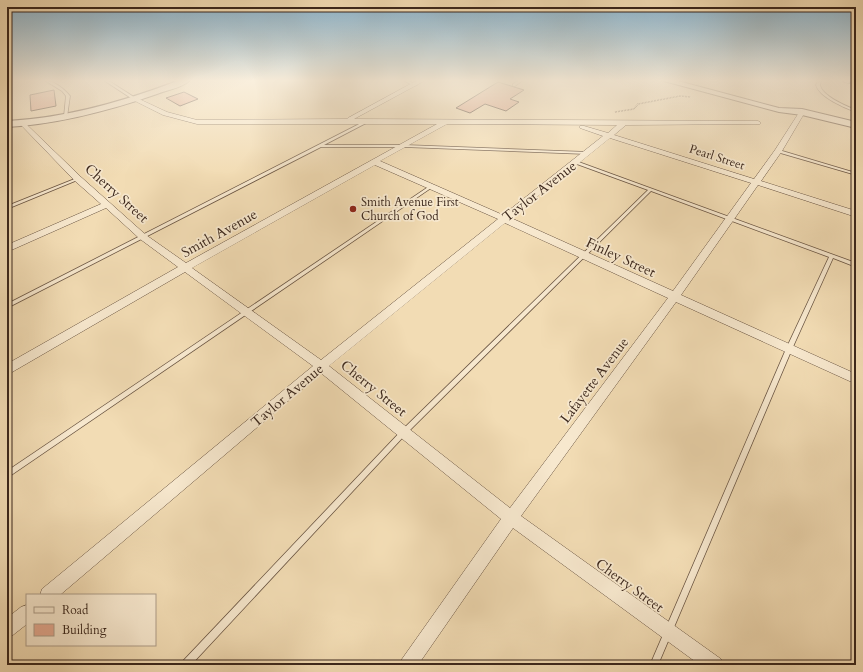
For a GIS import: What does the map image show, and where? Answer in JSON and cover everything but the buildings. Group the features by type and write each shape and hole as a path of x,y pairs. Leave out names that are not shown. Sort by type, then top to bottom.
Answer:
{"street":[{"path":"7,124 24,124 86,112"},
{"path":"160,112 175,118 197,122 370,120 623,124 758,123"},
{"path":"348,120 362,112"},
{"name":"Lafayette Avenue","path":"408,665 511,518 730,219 778,151 802,112"},
{"path":"803,112 856,125"},
{"name":"Smith Avenue","path":"7,370 186,267 447,121"},
{"name":"Pearl Street","path":"570,123 856,214"},
{"name":"Cherry Street","path":"24,124 78,179 144,237 321,366 511,518 715,665"},
{"name":"Taylor Avenue","path":"49,594 321,366 623,124"},
{"name":"Finley Street","path":"375,162 432,186 856,379"},
{"path":"7,249 106,205"},
{"path":"7,629 26,614"}],"lane":[{"path":"7,306 370,120"},
{"path":"320,146 404,146 587,153"},
{"path":"778,151 856,174"},
{"path":"575,162 856,265"},
{"path":"7,208 78,179"},
{"path":"7,475 432,186"},
{"path":"185,665 404,432 582,255 650,190"},
{"path":"654,665 670,632 789,349 832,256"}],"place":[{"name":"Smith Avenue First Church of God","path":"353,209"}]}
